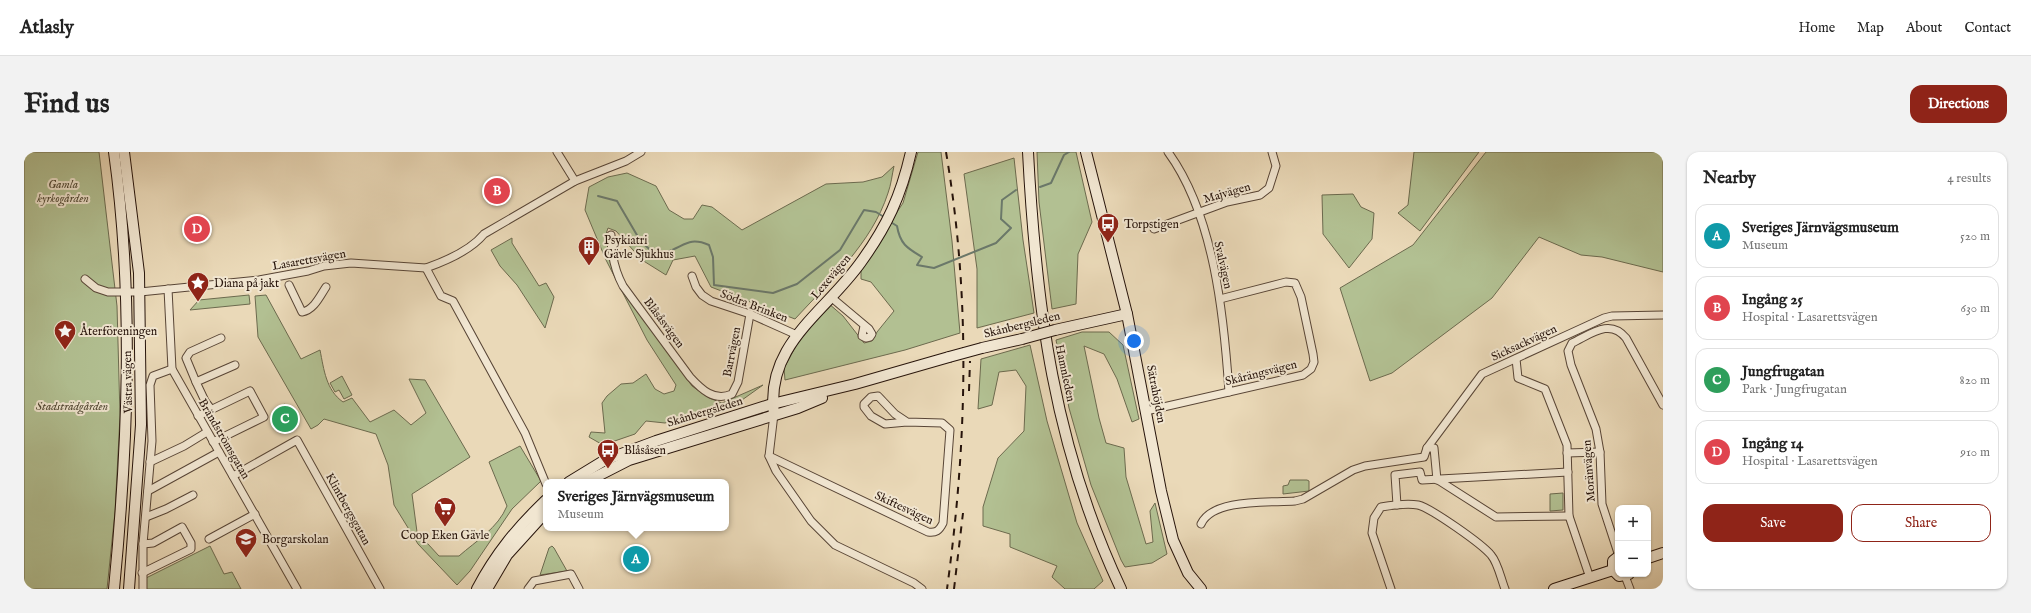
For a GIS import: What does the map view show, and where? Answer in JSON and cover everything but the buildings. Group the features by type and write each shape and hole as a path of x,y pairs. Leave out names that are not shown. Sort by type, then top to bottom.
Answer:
{"street":[{"name":"Västra vägen","path":"114,152 123,237 126,424 114,589"},
{"name":"Västra vägen","path":"124,152 140,292 141,425 130,589"},
{"path":"557,152 575,181"},
{"name":"Lasarettsvägen","path":"85,279 96,288 108,292 140,292 259,280 308,272 324,266 350,263 426,268 438,264 476,243 484,234 575,181 626,161 641,152"},
{"name":"Lexevägen","path":"773,410 777,370 784,352 797,335 832,298 860,263 883,229 900,195 911,152"},
{"name":"Hamnleden","path":"1028,152 1034,254 1045,338 1063,427 1084,502 1121,589"},
{"name":"Sätrahöjden","path":"1086,152 1127,314 1173,540 1188,573 1201,589"},
{"name":"Svalvägen","path":"1168,152 1185,180 1198,213 1211,257 1220,299 1229,392"},
{"name":"Majvägen","path":"1154,229 1227,202 1260,195 1269,188 1276,166 1272,152"},
{"name":"Blåsåsvägen","path":"611,235 611,245 618,277 623,286 690,377 698,386 711,395 726,397 732,394"},
{"path":"426,268 441,296 453,301 525,432 544,479"},
{"name":"Södra Brinken","path":"692,276 696,287 702,295 711,301 750,314 797,335"},
{"name":"Skårängsvägen","path":"1146,411 1303,375 1311,369 1314,362 1313,354 1301,297 1295,283 1286,282 1220,299"},
{"path":"289,285 302,312 307,311 318,300 326,287"},
{"name":"Brändströmsgatan","path":"168,290 172,369 297,589"},
{"path":"832,298 864,326"},
{"name":"Barrvägen","path":"732,394 738,382 750,314"},
{"name":"Skånbergsleden","path":"574,479 605,460 627,451 773,410 798,408 855,384 982,348 1127,314"},
{"name":"Sicksackvägen","path":"1201,524 1209,513 1219,508 1232,505 1299,500 1353,470 1365,466 1424,457 1427,448 1478,378 1604,318 1612,316 1663,315"},
{"name":"Moränvägen","path":"1615,546 1608,528 1602,504 1600,452 1596,430 1571,365 1568,351 1572,343 1598,330 1611,327 1619,329 1626,338 1663,405"},
{"path":"186,358 190,352 221,338"},
{"path":"171,358 186,358"},
{"path":"186,358 205,401 211,409"},
{"path":"1516,359 1518,378 1545,389 1567,445 1569,516 1590,578"},
{"path":"196,382 235,365"},
{"name":"Västra vägen","path":"142,589 152,441 150,385 153,376 172,369"},
{"path":"198,416 250,391 264,417 213,442"},
{"path":"878,396 895,414 907,422 885,424 871,416 864,407 864,404 871,397 878,396"},
{"path":"773,410 769,456 776,471 811,522 835,545 914,583 922,589"},
{"name":"Skånbergsleden","path":"592,479 629,460 773,410"},
{"name":"Skiftesvägen","path":"769,456 928,532 933,533 939,530 943,524 950,430 942,423 907,422"},
{"path":"150,462 184,446 207,432"},
{"name":"Klintbergsgatan","path":"233,476 297,440 380,589"},
{"path":"1427,448 1434,448 1438,480"},
{"path":"148,491 219,452"},
{"path":"1567,453 1600,452"},
{"path":"1395,461 1397,505"},
{"path":"1395,474 1420,472 1422,480 1438,480 1568,472"},
{"path":"1438,480 1496,517 1569,516"},
{"path":"146,517 166,509 193,495"},
{"path":"477,589 502,548 521,524 543,503"},
{"path":"1391,589 1372,533 1374,518 1381,507 1397,505 1420,506 1473,540 1492,555 1504,589"},
{"path":"209,539 255,514"},
{"path":"487,589 507,555 543,515"},
{"path":"142,573 191,549 191,543 182,527 153,543 144,544"},
{"path":"1651,557 1663,553"},
{"path":"1615,559 1613,561 1613,570 1615,572"},
{"path":"1554,589 1613,570"},
{"path":"528,589 534,580 571,574 579,589"},
{"path":"1627,577 1630,589"}],"green space":[{"name":"Stadsträdgården","path":"24,152 99,152 117,306 120,416 115,512 107,589 24,589"},
{"path":"918,152 941,152 952,241 960,333 905,350 785,380 784,368 795,348 798,335 828,303 843,316 864,343 872,341 877,332 894,311 871,282 861,279 861,266 903,203"},
{"path":"1037,152 1076,152 1092,222 1078,254 1076,304 1052,309 1039,202"},
{"path":"1414,152 1479,152 1420,231 1398,213 1408,205"},
{"path":"1486,152 1663,152 1663,272 1602,257 1581,255 1539,237 1492,298 1392,373 1370,381 1340,288 1413,245"},
{"path":"1014,158 1023,240 1034,313 977,328 977,269 964,174"},
{"path":"894,166 888,193 872,229 848,261 795,319 711,287 695,256 673,260 666,275 642,260 616,231 608,228 606,234 620,283 692,386 709,398 722,403 763,385 742,400 665,423 646,421 635,434 603,445 589,437 591,432 605,433 602,403 607,396 621,384 633,383 646,374 655,389 664,394 674,391 676,385 647,340 606,260 585,210 589,187 608,177 627,173 656,186 669,210 684,219 693,219 702,205 712,207 742,230 826,184 863,182 882,177"},
{"path":"1353,194 1361,207 1374,213 1372,239 1349,268 1323,234 1322,195"},
{"path":"512,238 512,243 539,286 546,283 554,297 545,328 517,285 500,266 491,250"},
{"path":"249,295 250,304 190,310 199,300"},
{"path":"266,295 301,359 320,350 329,386 333,392 343,402 352,398 370,422 394,410 411,425 426,413 409,379 425,380 470,457 412,494 417,532 439,556 459,556 486,534 498,521 507,506 489,462 520,446 541,481 512,509 470,571 457,585 418,544 394,505 388,465 376,434 324,419 311,429 258,337 255,296"},
{"path":"1082,332 1109,332 1123,345 1139,419 1132,422 1117,379 1104,354 1084,346 1099,418 1106,443 1124,448 1126,477 1146,544 1153,542 1150,511 1155,503 1167,554 1152,563 1125,567 1091,485 1069,408 1056,340"},
{"path":"1030,345 1047,421 1077,523 1103,581 1094,589 1065,589 1052,577 1057,566 1010,547 1010,534 983,526 983,507 998,458 1024,431 1026,386 1016,370 999,372 992,405 978,409 981,359"},
{"path":"342,376 352,395 344,399 339,390 335,392 330,383"},
{"path":"285,404 298,426 285,433 273,411"},
{"path":"1290,480 1309,481 1309,491 1283,494 1283,486 1288,485"},
{"path":"1563,493 1563,510 1550,511 1550,494"},
{"path":"210,546 224,574 232,572 241,589 143,589 144,579"},
{"path":"552,546 567,571 540,575 549,548"}],"waterway":[{"path":"1040,187 1051,183 1064,155 1069,152"},
{"path":"889,221 897,226 900,237 905,245 922,257 917,265 934,268 996,243 1011,228 1001,219 1002,200 1016,190"},
{"path":"598,196 617,201 641,242 653,252 666,252 691,242 709,245 713,257 714,285 773,293 797,284 840,250 864,210 876,212 884,217"}],"railway":[{"path":"946,152 960,262 963,316 962,425 959,479 947,589"},
{"path":"969,391 970,361"},
{"path":"954,589 963,513"}],"place":[{"name":"Ingång 25","path":"497,191"},
{"name":"Ingång 14","path":"197,229"},
{"name":"Torpstigen","path":"1108,244"},
{"name":"Psykiatri Gävle Sjukhus","path":"589,266"},
{"name":"Diana på jakt","path":"198,302"},
{"name":"Återföreningen","path":"65,350"},
{"name":"Jungfrugatan","path":"285,419"},
{"name":"Blåsåsen","path":"608,470"},
{"name":"Coop Eken Gävle","path":"445,528"},
{"name":"Borgarskolan","path":"246,558"},
{"name":"Sveriges Järnvägsmuseum","path":"636,559"}],"park label":[{"name":"Gamla kyrkogården","path":"63,191"}]}
